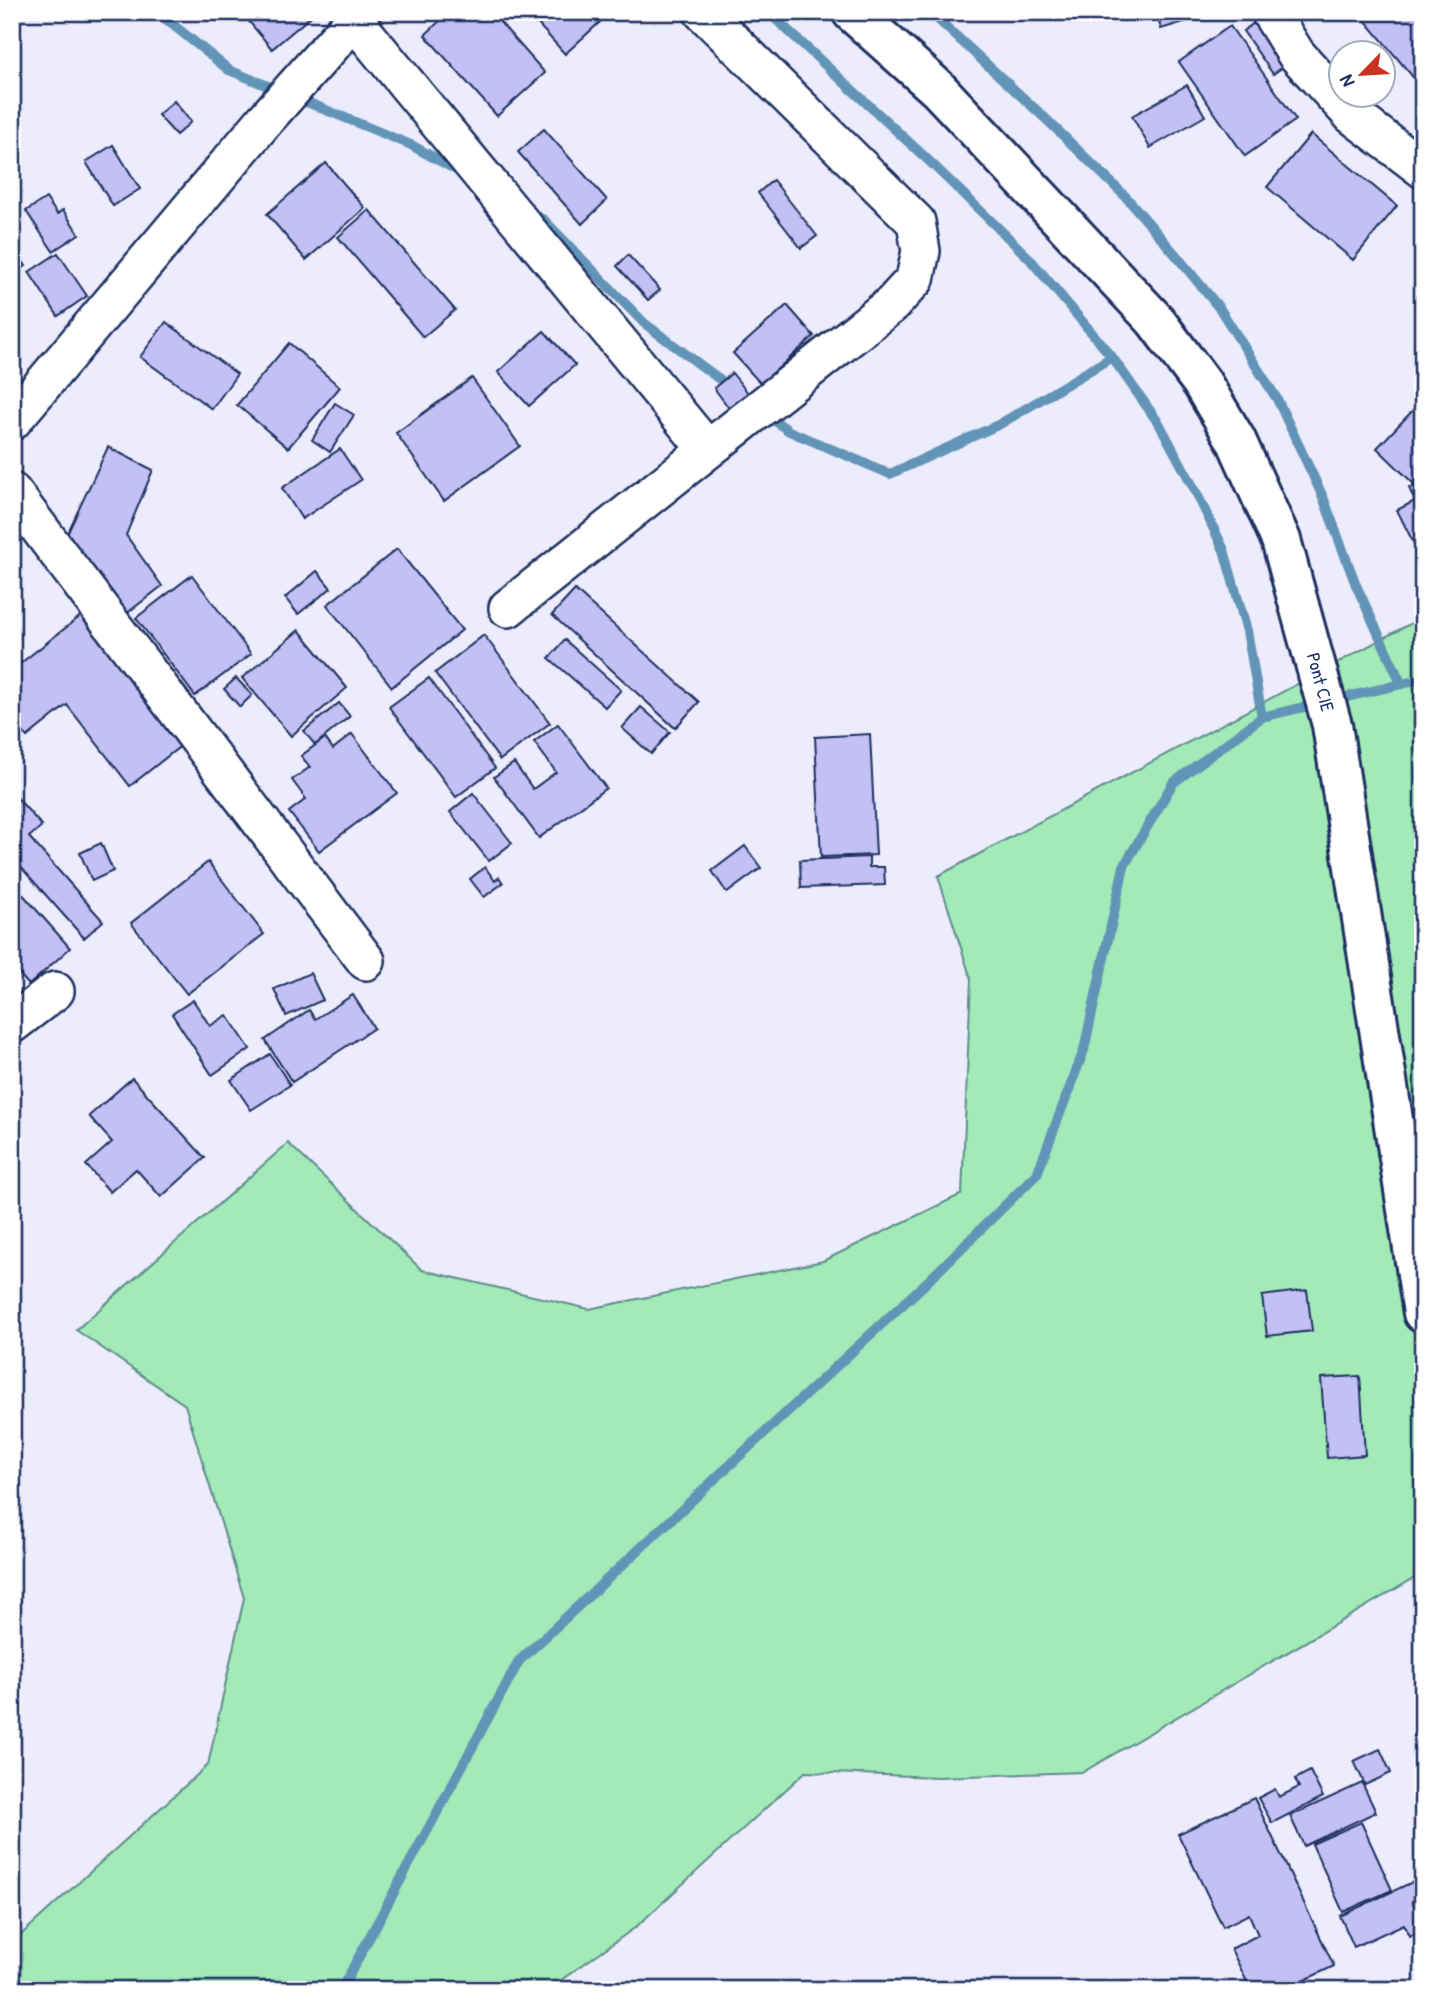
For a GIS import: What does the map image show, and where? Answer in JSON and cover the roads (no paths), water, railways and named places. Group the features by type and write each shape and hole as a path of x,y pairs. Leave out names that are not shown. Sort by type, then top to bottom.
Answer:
{"main road":[{"name":"Pont CIE","path":"852,12 948,99 1155,320 1202,383 1236,440 1281,540 1332,725 1423,1313"}],"street":[{"path":"508,608 892,304 915,279 921,251 916,222 703,12"},
{"path":"1270,12 1296,54 1352,115 1423,169"},
{"path":"12,421 265,120 358,16 707,449"},
{"path":"12,492 366,961"},
{"path":"12,1024 55,991"}],"waterway":[{"path":"157,12 229,70 411,145 462,173"},
{"path":"768,12 1029,258 1112,357 1160,425 1224,550 1247,631 1262,717"},
{"path":"930,12 1126,197 1220,309 1277,399 1323,497 1356,585 1401,683"},
{"path":"530,213 544,220 644,323 734,390"},
{"path":"763,412 789,431 890,474 1000,424 1112,357"},
{"path":"341,1990 519,1661 928,1281 1037,1174 1084,1050 1124,866 1173,783 1262,717 1423,679"}]}
